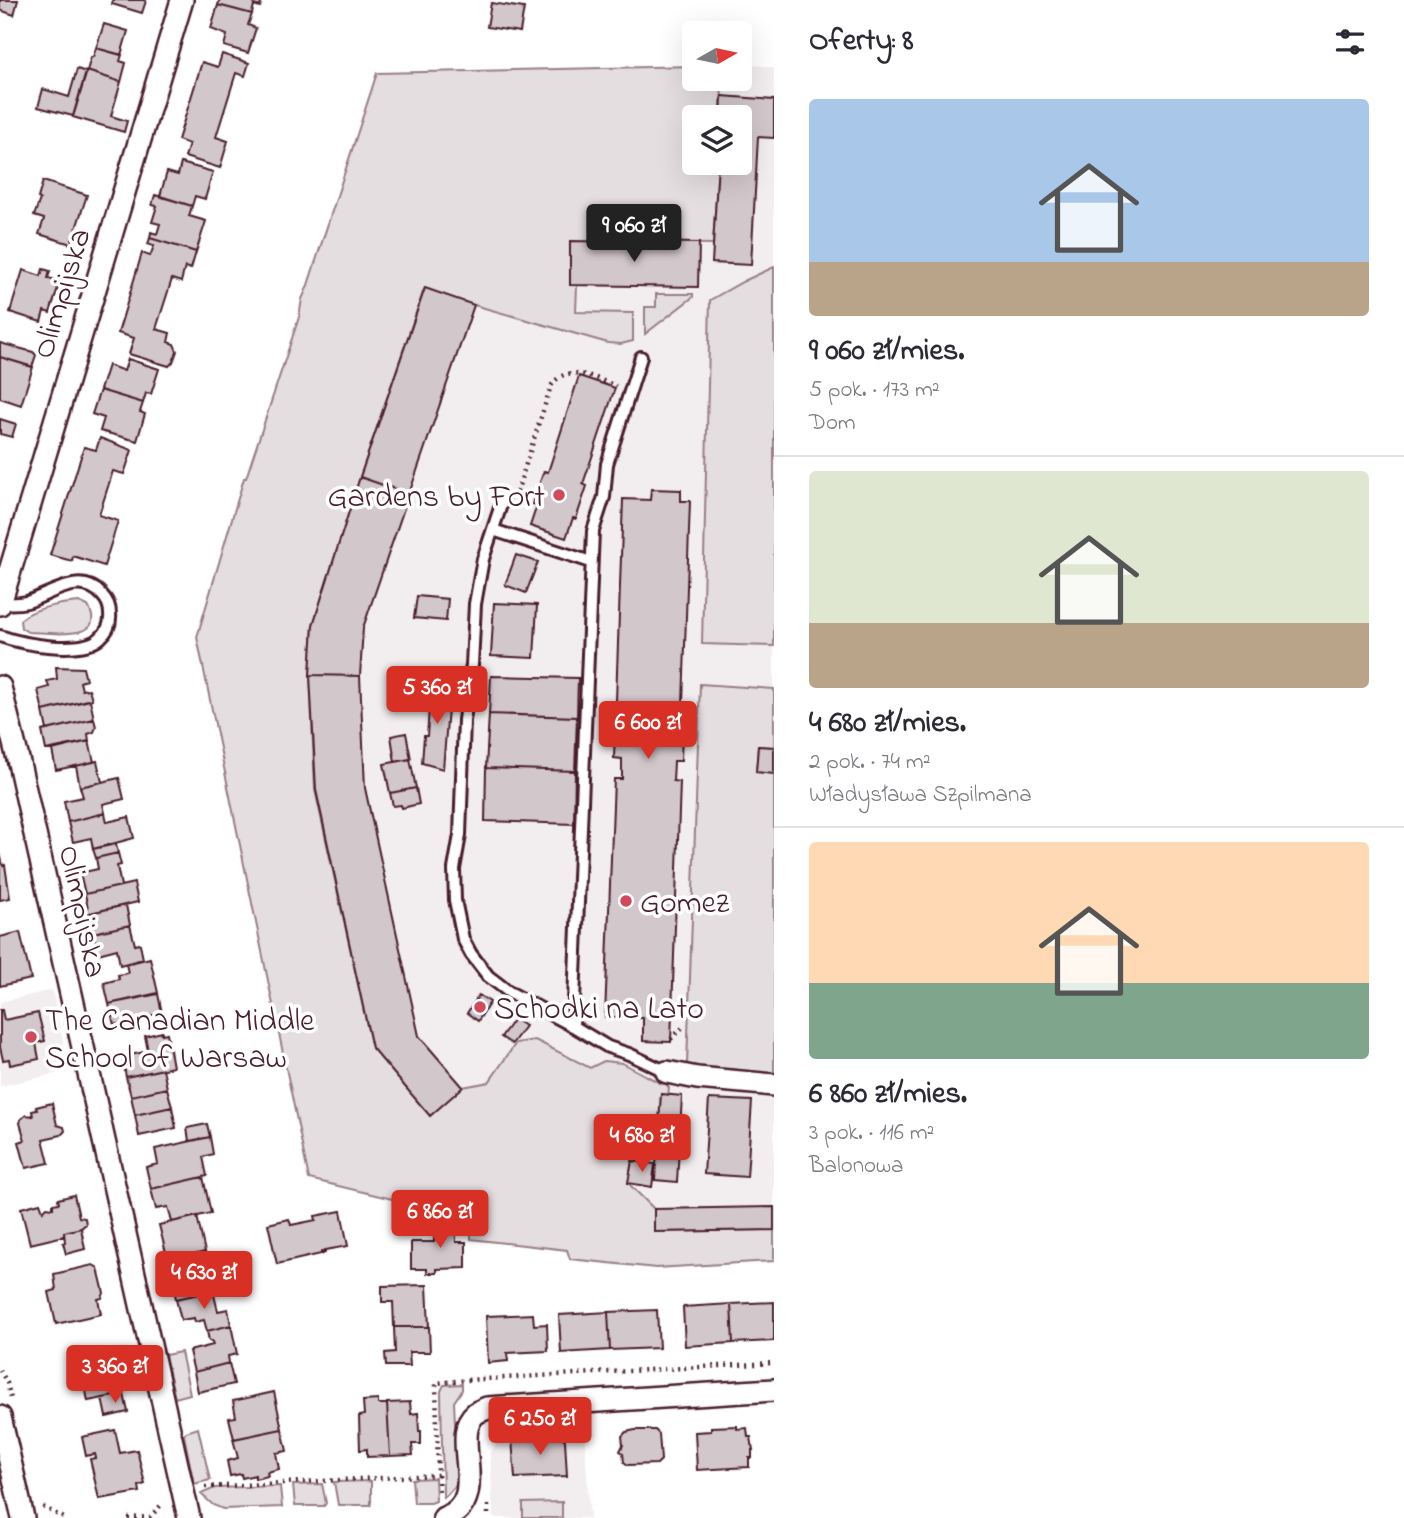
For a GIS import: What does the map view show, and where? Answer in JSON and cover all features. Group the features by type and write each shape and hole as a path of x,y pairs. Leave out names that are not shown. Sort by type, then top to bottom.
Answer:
{"street":[{"name":"Olimpijska","path":"0,603 182,0"},
{"name":"Olimpijska","path":"0,687 189,1518"},
{"path":"667,1072 696,1078 774,1085"},
{"path":"444,1518 453,1515 466,1495 469,1482 466,1440 469,1422 476,1413 487,1408 774,1390"},
{"path":"0,1417 23,1518"}],"lane":[{"path":"573,1026 593,531 604,497 607,464 641,357"},
{"path":"503,499 483,559 475,604 472,665 464,720 460,835 454,869 455,900 463,939 488,976 509,992 608,1047 667,1072"},
{"path":"493,530 591,562"},
{"path":"0,603 27,602 64,586 88,585 98,590 105,598 111,617 109,626 97,641 76,647 28,644 0,636"}],"path":[{"path":"515,496 555,381 566,374 579,373 630,391"},
{"path":"671,1039 682,1028"}],"shaded area":[{"path":"752,64 774,68 774,1261 656,1268 570,1259 567,1250 471,1239 471,1218 309,1179 197,637 244,478 377,73 682,66 682,91 752,91"},
{"path":"682,66 682,91 722,91 721,105 682,105 682,175 717,175 713,244 570,242 570,285 577,285 576,312 633,313 633,341 608,343 424,289 313,625 310,675 315,790 372,1048 430,1115 463,1087 489,1082 516,1043 535,1040 590,1068 604,1061 622,1063 666,1084 669,1088 668,1095 661,1094 657,1157 632,1161 628,1183 654,1209 654,1232 774,1230 774,1261 656,1268 570,1259 567,1250 471,1239 471,1218 309,1179 197,637 244,478 377,73"},
{"path":"774,267 774,646 702,644 710,300"},
{"path":"656,294 693,294 693,297 645,334 645,307 656,307"},
{"path":"79,602 88,606 92,618 90,626 83,630 73,633 48,633 28,632 21,628 20,620 32,612"},
{"path":"700,684 774,689 774,747 758,746 756,771 774,774 774,1074 769,1075 687,1065"},
{"name":"The Canadian Middle School of Warsaw","path":"52,990 69,1071 0,1086 0,1002"},
{"path":"181,1352 190,1394 175,1398 165,1355"},
{"path":"462,1384 462,1390 454,1402 458,1483 443,1497 441,1391 444,1385"},
{"path":"583,1417 590,1518 493,1518 490,1452 518,1420"},
{"path":"198,1428 210,1480 194,1484 184,1435"},
{"path":"435,1478 436,1501 414,1503 412,1479"},
{"path":"371,1481 371,1505 338,1505 334,1482"},
{"path":"322,1484 326,1503 324,1506 295,1506 293,1485"},
{"path":"280,1486 282,1507 223,1509 213,1505 201,1494 215,1488"},
{"path":"562,1502 562,1518 523,1518 523,1503"}],"building":[{"path":"0,0 18,0 14,15 0,10"},
{"path":"113,0 146,1 142,13 112,4"},
{"path":"220,0 262,0 260,7 254,5 252,14 218,5"},
{"path":"491,3 524,8 520,32 487,27"},
{"path":"218,5 252,14 248,25 256,28 248,53 224,46 227,35 211,29"},
{"path":"104,24 128,31 121,55 96,48"},
{"path":"96,48 122,55 120,61 126,63 121,82 87,71"},
{"path":"222,54 249,63 245,76 236,73 216,137 228,141 220,168 185,157 189,144 178,140 202,62 218,67"},
{"path":"77,69 86,72 73,116 38,107 43,89 69,97"},
{"path":"87,71 121,82 111,116 127,121 124,132 73,117"},
{"path":"722,96 774,100 774,138 758,137 751,265 712,263 717,175 752,175 752,105 722,105"},
{"path":"181,163 213,172 205,199 195,196 192,206 160,196 167,172 178,175"},
{"path":"43,181 87,195 71,244 39,234 44,219 34,216"},
{"path":"155,195 192,206 189,216 206,221 196,252 150,238 151,232 157,234 160,224 152,222 157,206 152,205"},
{"path":"150,238 196,252 191,269 185,267 181,282 172,279 156,329 170,333 168,342 174,344 177,351 169,366 129,354 134,338 118,333 142,253 150,256 154,246 148,244"},
{"path":"570,241 699,243 698,287 570,285"},
{"path":"43,269 50,271 48,278 60,281 50,313 44,311 41,322 10,312 23,270 41,276"},
{"path":"425,288 474,305 409,494 360,477"},
{"path":"0,343 33,352 36,355 32,367 0,357"},
{"path":"0,357 33,367 21,405 0,398"},
{"path":"128,359 159,369 151,394 146,393 143,403 100,390 108,365 124,371"},
{"path":"579,376 615,388 583,484 587,486 576,519 573,518 566,538 530,526 537,505 532,504 544,471 548,472"},
{"path":"100,390 143,403 140,412 145,414 137,441 100,431 104,418 92,414"},
{"path":"0,419 16,424 12,437 0,434"},
{"path":"100,438 132,450 124,474 113,471 99,515 118,521 104,566 73,556 72,561 50,555 84,447 96,450"},
{"path":"360,477 409,494 363,628 360,676 310,675 313,625"},
{"path":"651,489 681,490 681,501 690,501 681,761 674,761 673,781 680,782 671,1042 643,1041 643,1018 605,1017 614,779 622,779 622,759 614,758 623,499 650,500"},
{"path":"516,555 538,562 526,593 505,585"},
{"path":"417,596 448,599 446,621 414,618"},
{"path":"494,603 537,605 534,658 491,656"},
{"path":"56,667 83,668 86,680 80,682 82,690 89,689 92,699 43,711 38,690 49,687 47,681 57,679"},
{"path":"310,675 360,676 365,788 419,1036 463,1087 430,1116 372,1048 316,790"},
{"path":"491,676 578,678 577,717 489,714"},
{"path":"431,682 450,684 443,769 422,763"},
{"path":"90,700 94,719 47,730 43,711"},
{"path":"489,714 577,717 575,771 486,768"},
{"path":"94,719 96,727 94,732 88,734 89,741 46,750 42,731"},
{"path":"406,733 411,759 395,762 391,736"},
{"path":"89,741 94,762 56,770 52,750"},
{"path":"758,746 774,747 774,774 756,772"},
{"path":"410,759 416,788 390,793 384,764"},
{"path":"97,761 102,782 80,787 76,766"},
{"path":"486,768 575,771 574,824 485,821"},
{"path":"119,778 124,799 103,804 105,813 68,822 64,801 83,797 80,787"},
{"path":"416,788 419,804 402,808 401,805 393,806 390,793"},
{"path":"105,813 107,822 129,817 134,838 93,849 91,838 73,842 68,822"},
{"path":"116,844 118,853 96,858 93,849"},
{"path":"0,853 3,866 5,865 10,898 0,900"},
{"path":"118,853 121,865 117,866 121,886 85,894 80,873 98,869 96,858"},
{"path":"134,883 138,902 81,915 80,910 88,908 85,894"},
{"path":"126,905 130,925 93,933 90,918 82,920 81,915"},
{"path":"130,925 135,945 140,944 143,959 120,965 117,949 98,954 93,933"},
{"path":"20,932 31,979 0,986 0,937"},
{"path":"150,958 158,993 109,1004 104,983 128,973 126,964"},
{"path":"158,994 162,1013 124,1022 125,1027 118,1028 117,1024 114,1025 109,1004"},
{"path":"479,995 490,1002 478,1021 467,1013"},
{"path":"0,1010 4,1020 38,1013 45,1041 36,1043 39,1059 10,1065 9,1059 3,1060 0,1047"},
{"path":"514,1019 525,1026 512,1044 501,1037"},
{"path":"167,1033 173,1067 126,1077 122,1057 148,1051 145,1036"},
{"path":"163,1069 167,1088 131,1096 126,1077"},
{"path":"167,1088 172,1107 135,1115 131,1096"},
{"path":"661,1094 682,1096 677,1182 655,1180"},
{"path":"709,1099 752,1101 747,1177 704,1174"},
{"path":"52,1103 57,1125 64,1127 65,1131 61,1135 43,1139 49,1163 26,1168 19,1142 25,1140 21,1119 26,1115 33,1116 32,1111 37,1110 36,1107"},
{"path":"172,1107 176,1128 139,1136 135,1115"},
{"path":"207,1124 210,1137 189,1141 187,1128"},
{"path":"210,1137 213,1154 203,1157 207,1176 151,1189 146,1167 158,1164 155,1149"},
{"path":"632,1161 655,1164 652,1187 628,1183"},
{"path":"203,1177 211,1213 172,1222 168,1207 156,1209 151,1189"},
{"path":"74,1195 79,1217 85,1218 86,1224 64,1232 64,1236 30,1244 21,1208 40,1203 43,1211 47,1207 53,1208 53,1204 59,1203 58,1199"},
{"path":"774,1207 774,1230 654,1232 654,1209"},
{"path":"341,1211 348,1246 277,1264 268,1224 289,1219 291,1225 316,1220 315,1216"},
{"path":"197,1216 205,1252 168,1261 159,1225"},
{"path":"434,1221 454,1221 456,1242 466,1242 466,1268 437,1269 437,1273 427,1273 427,1269 411,1269 411,1242 434,1242"},
{"path":"81,1228 85,1249 66,1254 64,1232"},
{"path":"205,1252 209,1272 172,1280 168,1261"},
{"path":"93,1265 98,1268 104,1293 102,1298 98,1299 101,1314 56,1324 49,1292 56,1290 54,1274"},
{"path":"227,1267 229,1280 212,1285 213,1291 176,1299 172,1280"},
{"path":"427,1285 429,1327 394,1327 393,1302 382,1302 382,1286"},
{"path":"213,1291 218,1311 228,1309 231,1325 207,1331 204,1320 181,1320 176,1299"},
{"path":"774,1302 774,1341 733,1343 731,1304"},
{"path":"731,1304 733,1343 685,1346 683,1307"},
{"path":"657,1310 659,1348 610,1350 608,1312"},
{"path":"608,1312 610,1350 561,1353 559,1315"},
{"path":"533,1314 534,1325 547,1324 548,1351 507,1353 508,1361 488,1363 486,1316"},
{"path":"231,1325 237,1354 228,1356 229,1363 194,1372 189,1351 213,1345 212,1341 209,1341 207,1331"},
{"path":"394,1327 429,1327 430,1352 409,1352 410,1366 386,1366 385,1353 395,1352"},
{"path":"115,1353 124,1394 88,1401 80,1361"},
{"path":"229,1363 234,1384 198,1392 194,1372"},
{"path":"274,1392 282,1429 234,1439 229,1418 236,1417 233,1401"},
{"path":"124,1394 128,1412 106,1417 102,1398"},
{"path":"378,1400 378,1404 387,1404 390,1456 367,1457 367,1449 360,1450 359,1416 364,1415 363,1401"},
{"path":"410,1402 411,1414 418,1413 421,1444 412,1444 413,1455 390,1456 387,1403"},
{"path":"737,1426 737,1429 747,1428 748,1437 751,1437 753,1450 749,1467 697,1470 695,1432 711,1431 711,1427"},
{"path":"282,1429 287,1451 276,1453 279,1469 267,1472 268,1476 255,1479 255,1475 242,1478 241,1474 230,1476 227,1461 238,1458 233,1439"},
{"path":"115,1430 120,1453 137,1450 145,1484 139,1486 140,1492 99,1499 90,1459 96,1458 95,1454 86,1456 82,1437"},
{"path":"635,1430 655,1430 659,1434 661,1460 657,1464 628,1465 624,1462 623,1453 620,1451 623,1445 622,1436"},
{"path":"562,1437 565,1440 567,1476 515,1478 512,1439"}],"place":[{"name":"Gardens by Fort","path":"559,495"},
{"name":"Gomez","path":"626,901"},
{"name":"Schodki na Lato","path":"480,1007"},
{"name":"The Canadian Middle School of Warsaw","path":"31,1037"}]}
